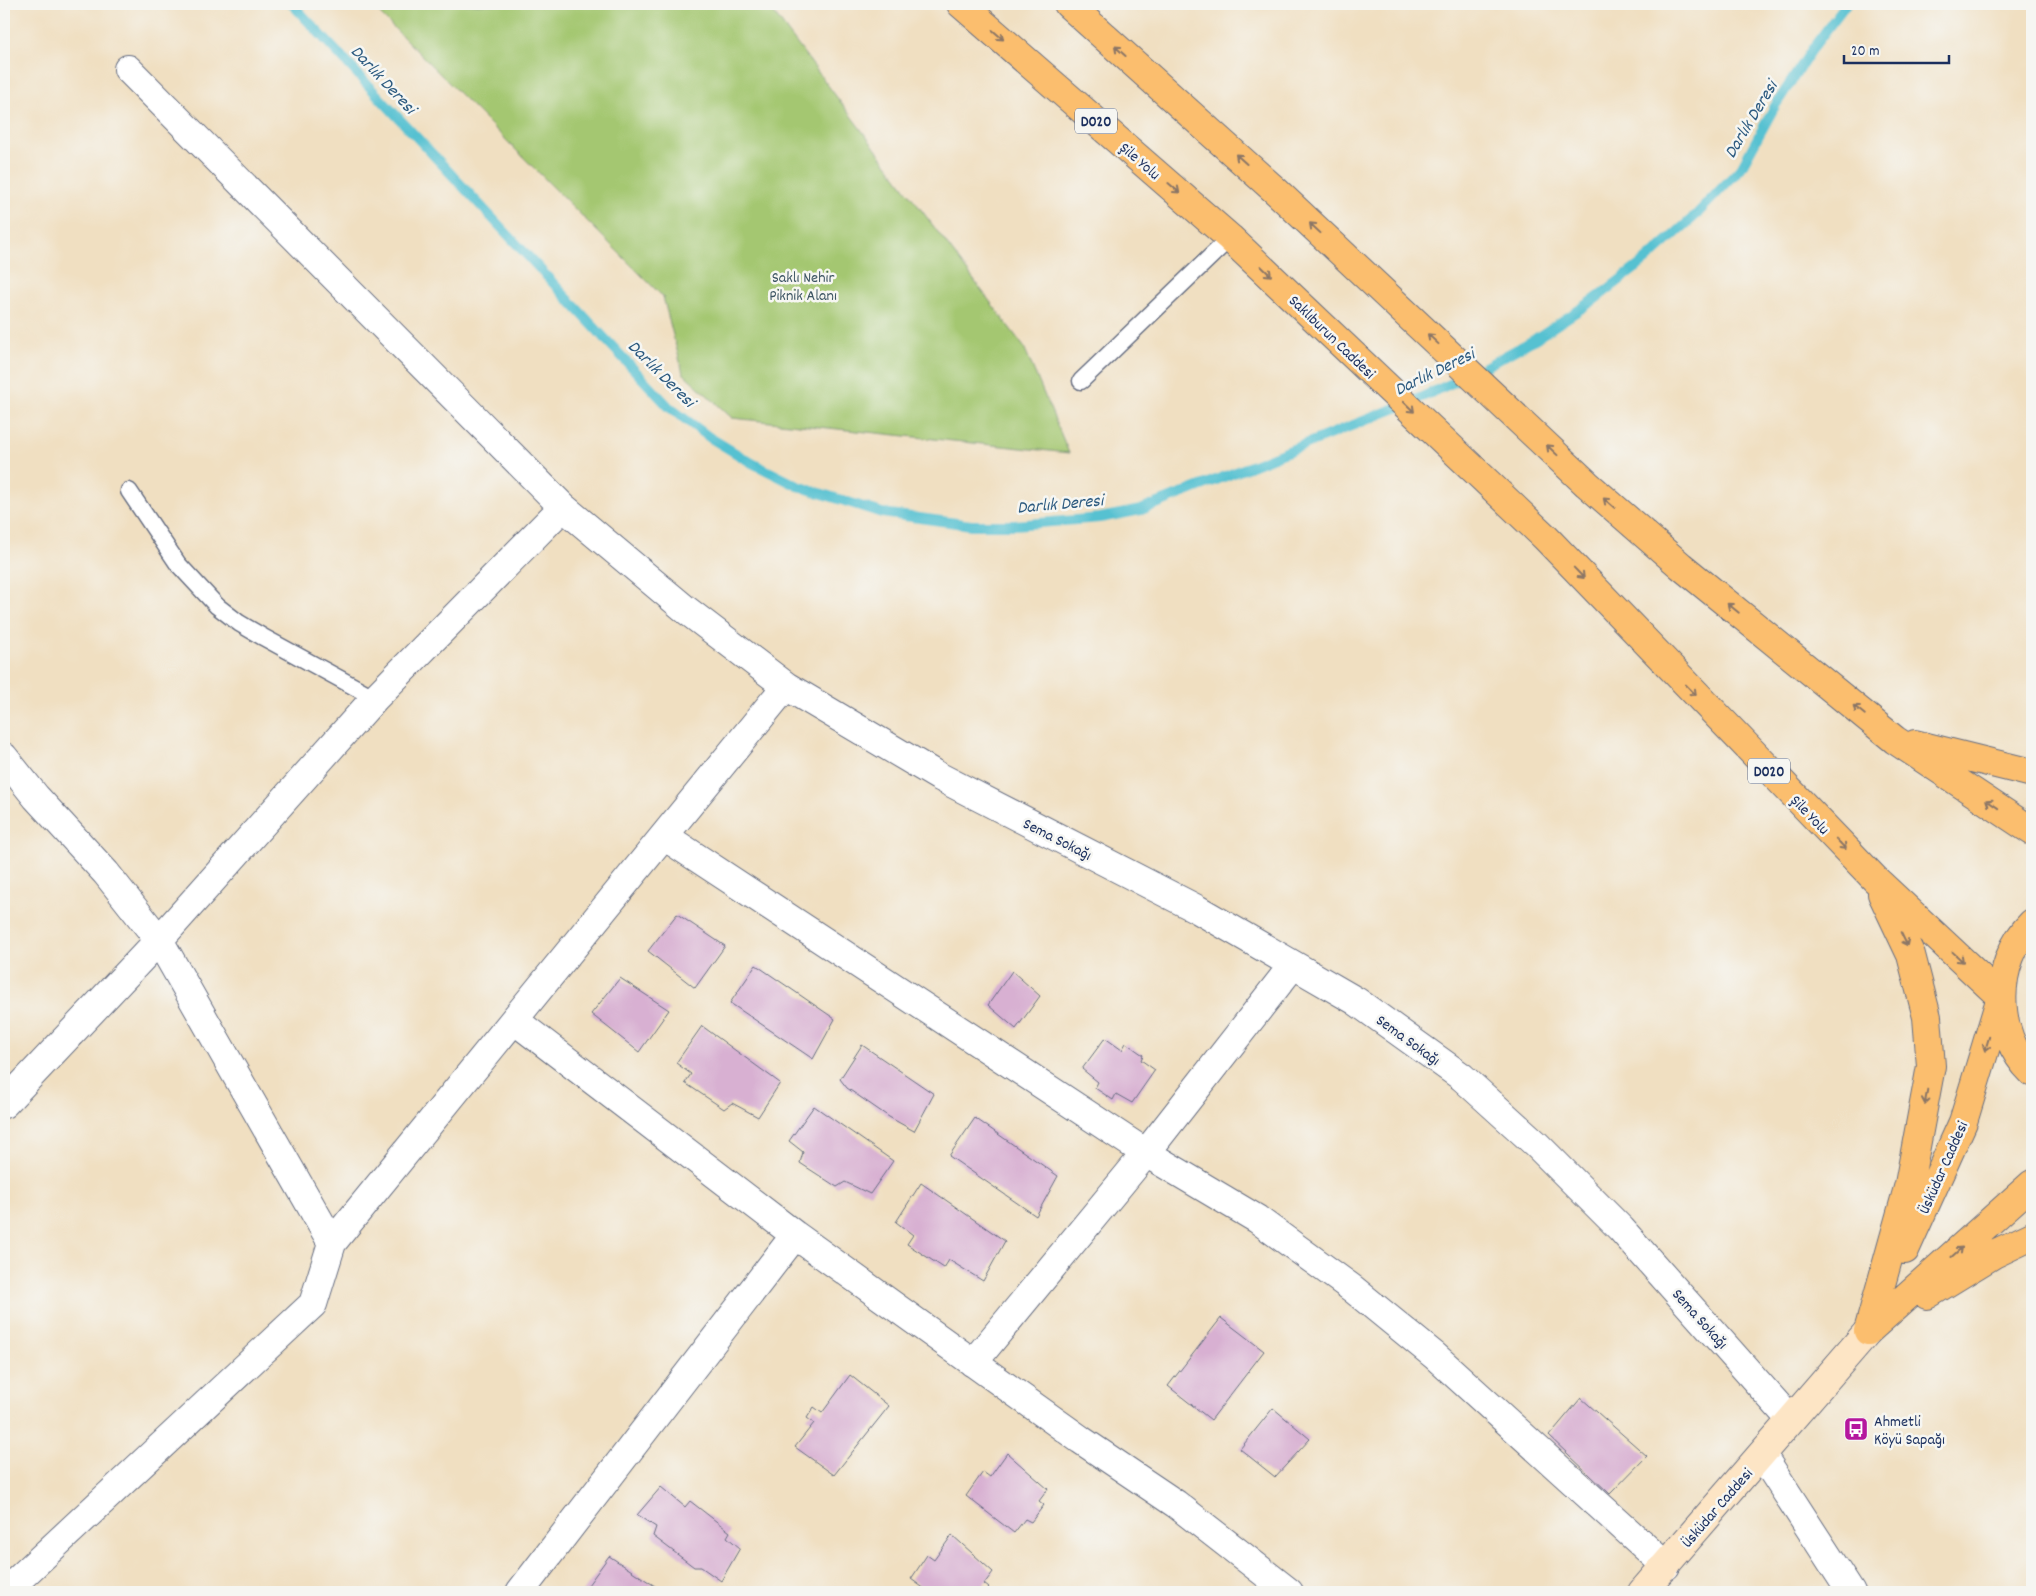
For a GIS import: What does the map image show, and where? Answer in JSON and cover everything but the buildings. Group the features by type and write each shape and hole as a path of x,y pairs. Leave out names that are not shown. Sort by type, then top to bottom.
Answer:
{"highway":[{"name":"Şile Yolu","path":"962,4 1230,238"},
{"path":"1068,4 1277,192 1587,484 1681,566 1895,740 2032,831"},
{"name":"Saklıburun Caddesi","path":"1230,238 1545,537"},
{"name":"Şile Yolu","path":"1545,537 1875,879 2002,997"},
{"path":"1895,740 2032,773"},
{"path":"1868,1331 1909,1184 1931,1066 1927,1017 1911,954 1875,879"},
{"path":"2032,922 2024,931 2007,962 2002,997 2008,1032 2024,1064 2032,1072"},
{"name":"Üsküdar Caddesi","path":"1868,1331 1962,1122 2002,997"},
{"name":"Üsküdar Caddesi","path":"1868,1331 2032,1184"},
{"path":"1868,1331 1994,1254 2032,1236"}],"main road":[{"name":"Üsküdar Caddesi","path":"1642,1592 1868,1331"}],"street":[{"name":"Sema Sokağı","path":"128,69 563,507 684,610 786,686 938,776 1197,909 1356,1001 1462,1078 1536,1144 1622,1229 1790,1419"},
{"path":"4,1104 159,940 375,698 563,507"},
{"path":"4,1592 313,1304 332,1243 786,686"},
{"path":"4,758 36,797 106,874 159,940 332,1243"},
{"path":"664,836 1146,1153 1257,1219 1352,1289 1435,1356 1666,1566"},
{"path":"973,1363 1146,1153 1293,965"},
{"path":"514,1020 795,1235 973,1363 1176,1504 1289,1592"},
{"path":"520,1592 795,1235"},
{"path":"1762,1454 1852,1592"}],"lane":[{"path":"1081,381 1230,238"},
{"path":"129,491 178,564 217,606 255,632 375,698"}],"green space":[{"name":"Saklı Nehir Piknik Alanı","path":"370,4 767,4 1024,347 1069,453 732,418 683,373 663,297"}],"waterway":[{"name":"Darlık Deresi","path":"292,4 669,407 709,437 752,463 798,486 882,513 971,525 1015,525 1100,518 1141,510 1411,402 1474,373 1535,339 1594,300 1646,260 1695,216 1741,168 1775,106 1815,45 1846,4"}],"place":[{"name":"Ahmetli Köyü Sapağı","path":"1856,1429"}]}
